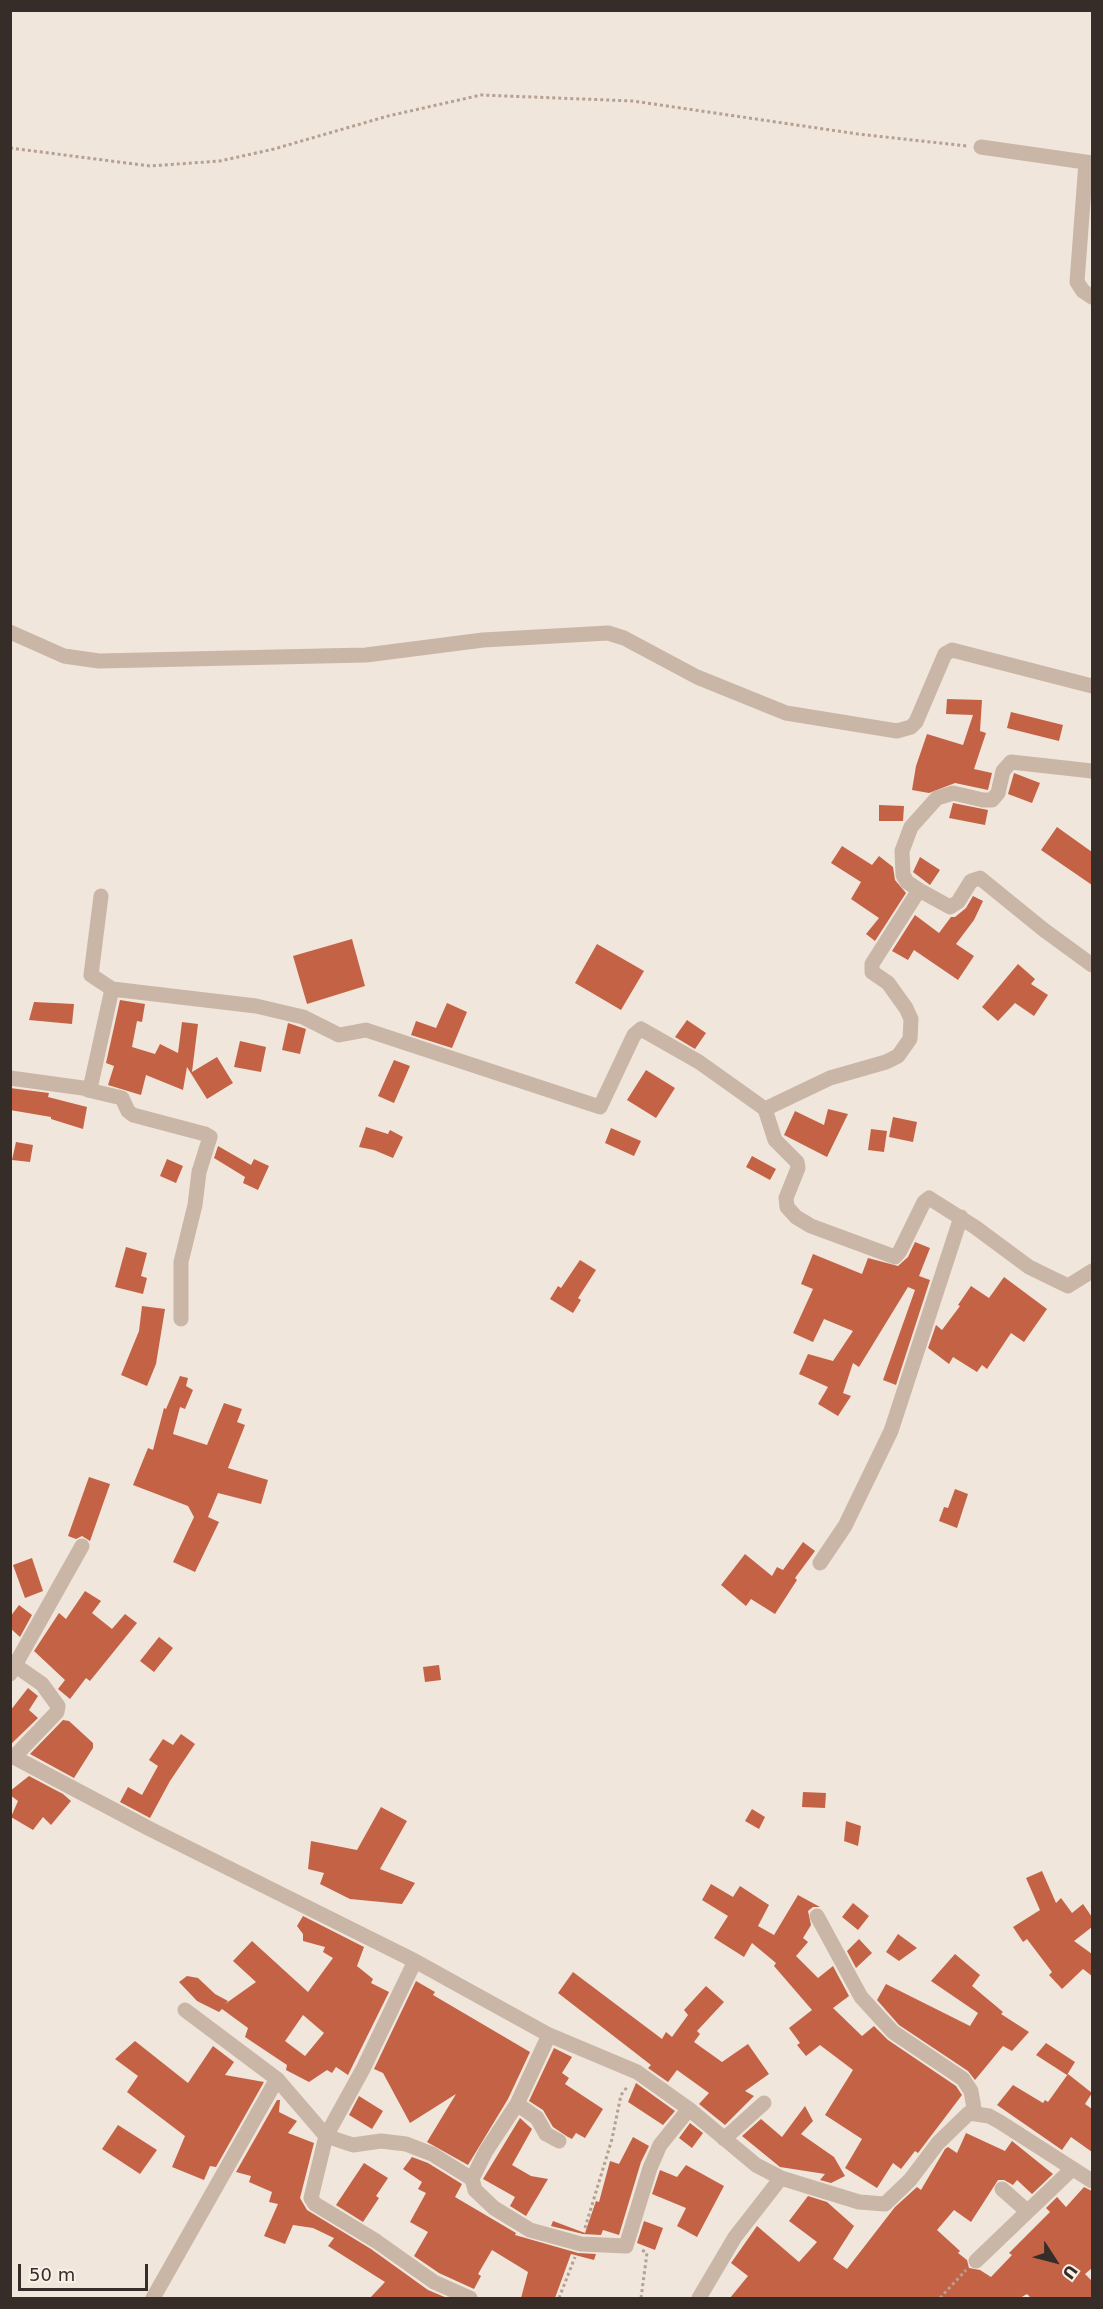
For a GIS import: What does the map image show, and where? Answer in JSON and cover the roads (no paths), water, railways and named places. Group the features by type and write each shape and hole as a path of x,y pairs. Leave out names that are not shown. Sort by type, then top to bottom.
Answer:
{"street":[{"path":"981,147 1089,163 1077,282 1083,291 1092,297"},
{"path":"10,632 64,656 99,661 366,655 483,640 608,633 624,638 697,677 786,712 897,731 911,727 916,722 945,654 951,650 1092,686"},
{"path":"1092,771 1011,762 1003,771 998,793 992,800 953,793 937,798 921,813 911,827 902,851 903,875 907,882 919,890 950,907 958,902 971,881 980,878 1044,930 1092,965"},
{"path":"765,1109 830,1078 886,1062 907,1046 912,1031 906,1008 888,983 873,972 872,964 919,890"},
{"path":"101,896 91,975 112,989 256,1006 303,1017 339,1035 366,1030 600,1107 634,1035 641,1029 699,1062 765,1109 775,1140 797,1162 798,1168 786,1198 787,1207 803,1222 895,1257 926,1199 933,1199 1029,1267 1068,1286 1075,1284 1092,1271"},
{"path":"88,1090 92,1086 112,989"},
{"path":"10,1078 88,1090 122,1098 128,1111 133,1115 210,1137 199,1172 195,1205 181,1262 181,1319"},
{"path":"819,1563 844,1526 891,1431 961,1217"},
{"path":"82,1546 13,1670 42,1684 58,1706 57,1712 12,1756 150,1829 415,1961 549,2035 637,2072 689,2109 756,2165 781,2178 859,2202 885,2204 910,2180 957,2122 969,2113 989,2116 1037,2138 1071,2169 1092,2181"},
{"path":"817,1916 861,1996 893,2032 963,2079 971,2091 975,2114"},
{"path":"415,1961 363,2069 326,2136 311,2194 313,2202 459,2297"},
{"path":"185,2010 277,2079 326,2136 353,2145 381,2141 406,2144 447,2162 472,2179 476,2190 494,2208 530,2230 581,2244 626,2246 657,2153 664,2138 689,2109"},
{"path":"472,2179 486,2151 517,2104 549,2035"},
{"path":"153,2298 277,2079"},
{"path":"724,2139 764,2103"},
{"path":"517,2104 537,2118 546,2134 559,2141"},
{"path":"976,2261 1071,2169"},
{"path":"699,2298 735,2237 781,2178"},
{"path":"1002,2189 1027,2211"}]}
